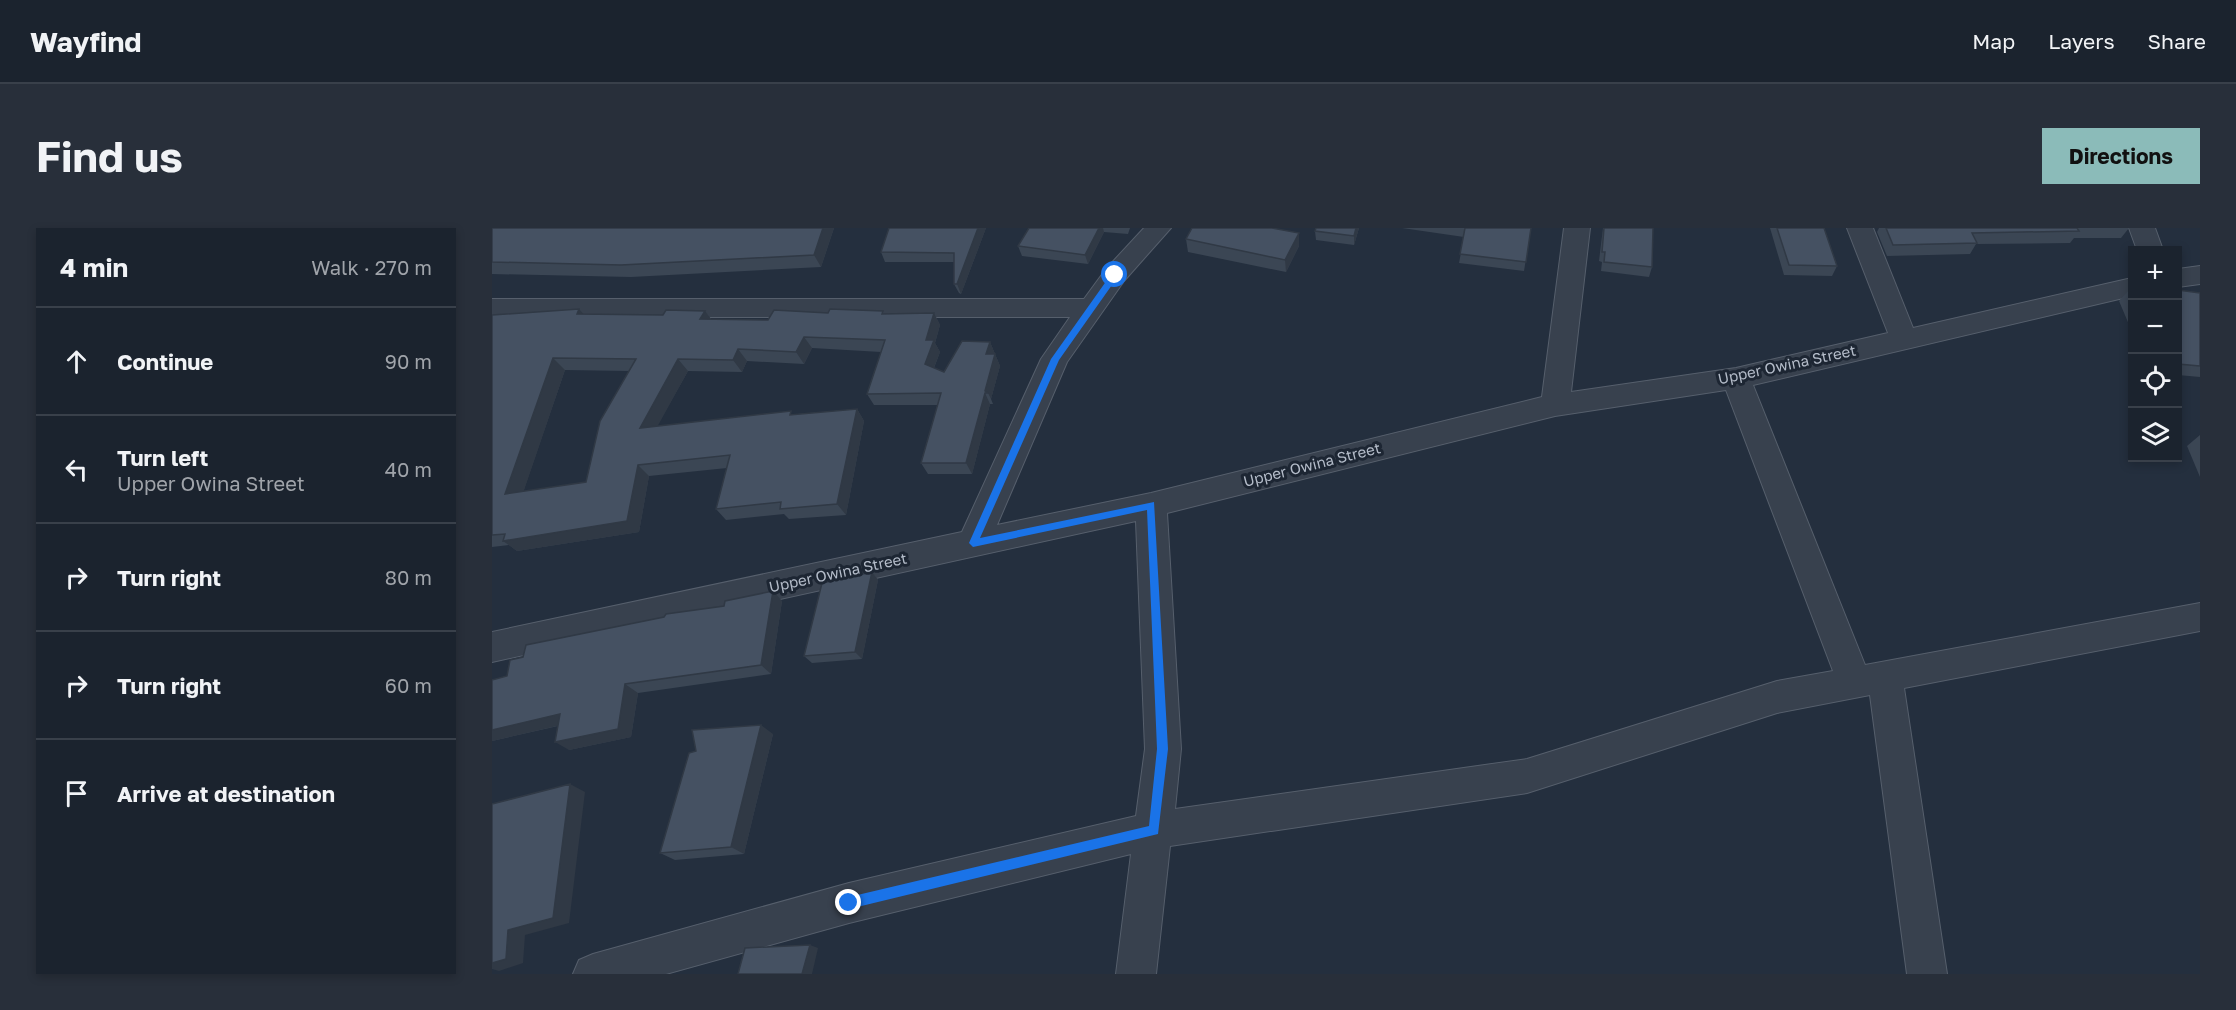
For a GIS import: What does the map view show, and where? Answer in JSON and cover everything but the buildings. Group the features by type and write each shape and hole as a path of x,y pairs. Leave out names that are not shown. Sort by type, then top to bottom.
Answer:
{"street":[{"path":"973,543 1055,359 1115,275 1158,228"},
{"path":"1555,405 1577,228"},
{"path":"1860,228 1904,340"},
{"path":"2142,228 2149,246"},
{"path":"2182,277 2200,275"},
{"name":"Upper Owina Street","path":"492,647 1151,505 1555,405 1736,378 2128,288"},
{"path":"492,308 1092,308"},
{"path":"1736,378 1870,680 1927,974"},
{"path":"1136,974 1162,749 1151,505"},
{"path":"593,974 849,903 1154,830 1527,776 1777,698 2200,617"}],"route":[{"path":"849,903 1154,830 1162,749 1151,505 973,543 1055,359 1115,275"}]}
